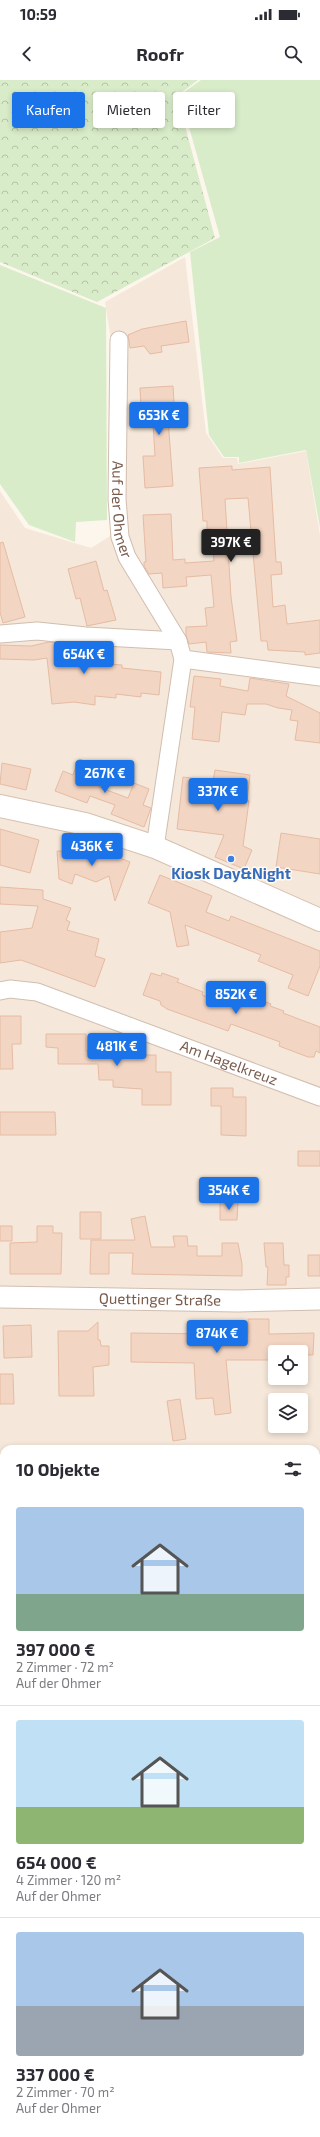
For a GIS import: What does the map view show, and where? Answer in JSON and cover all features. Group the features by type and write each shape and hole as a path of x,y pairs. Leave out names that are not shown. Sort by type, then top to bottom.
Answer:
{"main road":[{"path":"0,806 85,824 154,847 320,920"}],"street":[{"name":"Auf der Ohmer","path":"119,340 117,499 120,537 133,568 178,641 183,658 154,847"},
{"path":"0,634 37,631 86,636 178,641"},
{"path":"183,658 320,677"},
{"name":"Am Hagelkreuz","path":"0,991 10,989 37,992 320,1097"},
{"name":"Quettinger Straße","path":"0,1297 238,1301 320,1299"}],"shaded area":[{"path":"185,257 206,433 223,458 237,458 238,464 306,451 320,535 320,1445 0,1445 0,491 25,528 91,548 110,536 111,340 105,302"}],"green space":[{"path":"0,80 198,80 182,92 173,92 173,128 186,128 215,238 97,302 0,262"},
{"path":"201,80 320,80 320,528 306,450 239,463 239,457 224,457 209,435 190,252 220,237 189,128 235,128 235,92 184,92"},
{"path":"0,265 106,308 107,520 76,522 75,542 29,525 0,484"}],"building":[{"path":"186,321 189,342 161,346 162,352 150,354 144,346 130,348 128,335 142,329"},
{"path":"173,386 175,418 168,419 173,486 145,488 143,456 155,456 152,405 141,406 140,388"},
{"path":"232,466 232,470 270,467 276,562 281,562 282,574 271,575 273,607 285,605 287,624 320,620 320,653 305,655 305,652 268,650 267,641 261,641 248,498 225,499 231,597 237,641 230,642 231,653 207,652 206,642 189,644 186,635 186,627 207,626 205,608 214,607 211,575 186,577 187,586 163,588 162,573 149,574 144,566 144,562 146,562 143,515 171,514 173,560 185,559 185,563 214,561 211,529 207,529 207,521 203,521 199,468"},
{"path":"3,542 25,617 3,623 0,612 0,543"},
{"path":"96,561 104,591 107,590 116,620 87,626 80,598 76,599 68,569"},
{"path":"49,642 70,644 74,661 122,665 122,668 161,672 159,695 141,693 141,697 116,694 116,698 95,696 95,705 74,702 52,704 47,658 34,660 0,659 0,645 31,646"},
{"path":"194,676 221,679 220,686 248,691 250,678 289,684 286,696 320,713 320,743 295,740 298,721 290,720 292,710 266,704 247,704 245,715 222,712 219,742 192,739 195,707 190,707"},
{"path":"79,759 94,764 91,774 103,779 99,787 128,798 134,783 149,789 143,805 151,808 144,827 111,814 115,805 90,796 87,803 55,791 63,771 73,775"},
{"path":"2,763 31,769 26,790 0,784"},
{"path":"215,770 250,775 247,800 249,801 243,846 252,850 244,869 215,857 224,835 177,829 183,777 213,781"},
{"path":"0,829 39,840 30,873 0,865"},
{"path":"281,833 320,839 320,874 276,867"},
{"path":"67,845 90,853 92,847 130,862 115,901 109,876 96,882 75,874 72,884 59,879 57,851 64,851"},
{"path":"160,875 212,896 206,912 229,921 231,916 320,951 320,966 308,996 288,988 293,975 258,961 261,955 185,925 189,945 177,947 170,912 148,903"},
{"path":"0,887 43,890 43,899 71,908 66,920 70,922 67,930 99,939 95,956 105,959 95,987 21,960 0,963 0,932 32,928 38,906 0,904"},
{"path":"151,973 161,976 162,973 179,979 177,982 203,992 202,995 237,1008 242,995 257,1001 258,999 271,1004 270,1006 284,1011 283,1013 320,1027 320,1053 316,1051 314,1057 308,1057 279,1046 280,1042 231,1024 228,1031 167,1009 161,1005 160,1001 143,995"},
{"path":"0,1016 21,1016 21,1044 12,1044 13,1069 0,1069"},
{"path":"46,1034 86,1034 86,1051 129,1050 129,1055 156,1055 156,1072 171,1072 171,1105 142,1105 142,1089 113,1087 113,1080 99,1080 98,1064 58,1064 58,1048 46,1047"},
{"path":"211,1088 233,1088 233,1097 246,1097 246,1136 221,1135 221,1106 211,1106"},
{"path":"0,1112 55,1112 56,1135 0,1135"},
{"path":"298,1151 320,1151 320,1166 298,1166"},
{"path":"220,1202 238,1202 237,1220 220,1220"},
{"path":"80,1212 101,1212 101,1239 80,1239"},
{"path":"145,1216 151,1247 175,1247 173,1236 187,1236 188,1246 197,1246 197,1256 222,1256 222,1243 238,1243 242,1264 242,1276 132,1274 133,1253 109,1253 109,1274 90,1274 91,1240 135,1240 131,1219"},
{"path":"0,1226 12,1226 12,1241 0,1241"},
{"path":"37,1226 53,1226 53,1233 62,1233 61,1274 10,1274 10,1243 37,1242"},
{"path":"264,1243 283,1243 284,1265 289,1265 289,1277 286,1277 286,1285 267,1285 268,1267 266,1267"},
{"path":"308,1255 320,1255 320,1276 308,1276"},
{"path":"248,1319 269,1319 269,1334 314,1333 313,1355 308,1355 308,1345 268,1345 268,1360 226,1360 231,1413 215,1415 213,1398 196,1399 194,1363 131,1362 131,1333 210,1334 210,1323 223,1324 222,1334 248,1334"},
{"path":"98,1322 98,1340 100,1340 101,1346 109,1346 109,1365 93,1367 94,1396 59,1396 58,1331 88,1331"},
{"path":"31,1325 32,1357 4,1358 3,1326"},
{"path":"0,1374 13,1374 14,1404 0,1404"},
{"path":"180,1399 186,1439 173,1441 167,1401"}],"place":[{"name":"Kiosk Day&Night","path":"231,859"}]}
